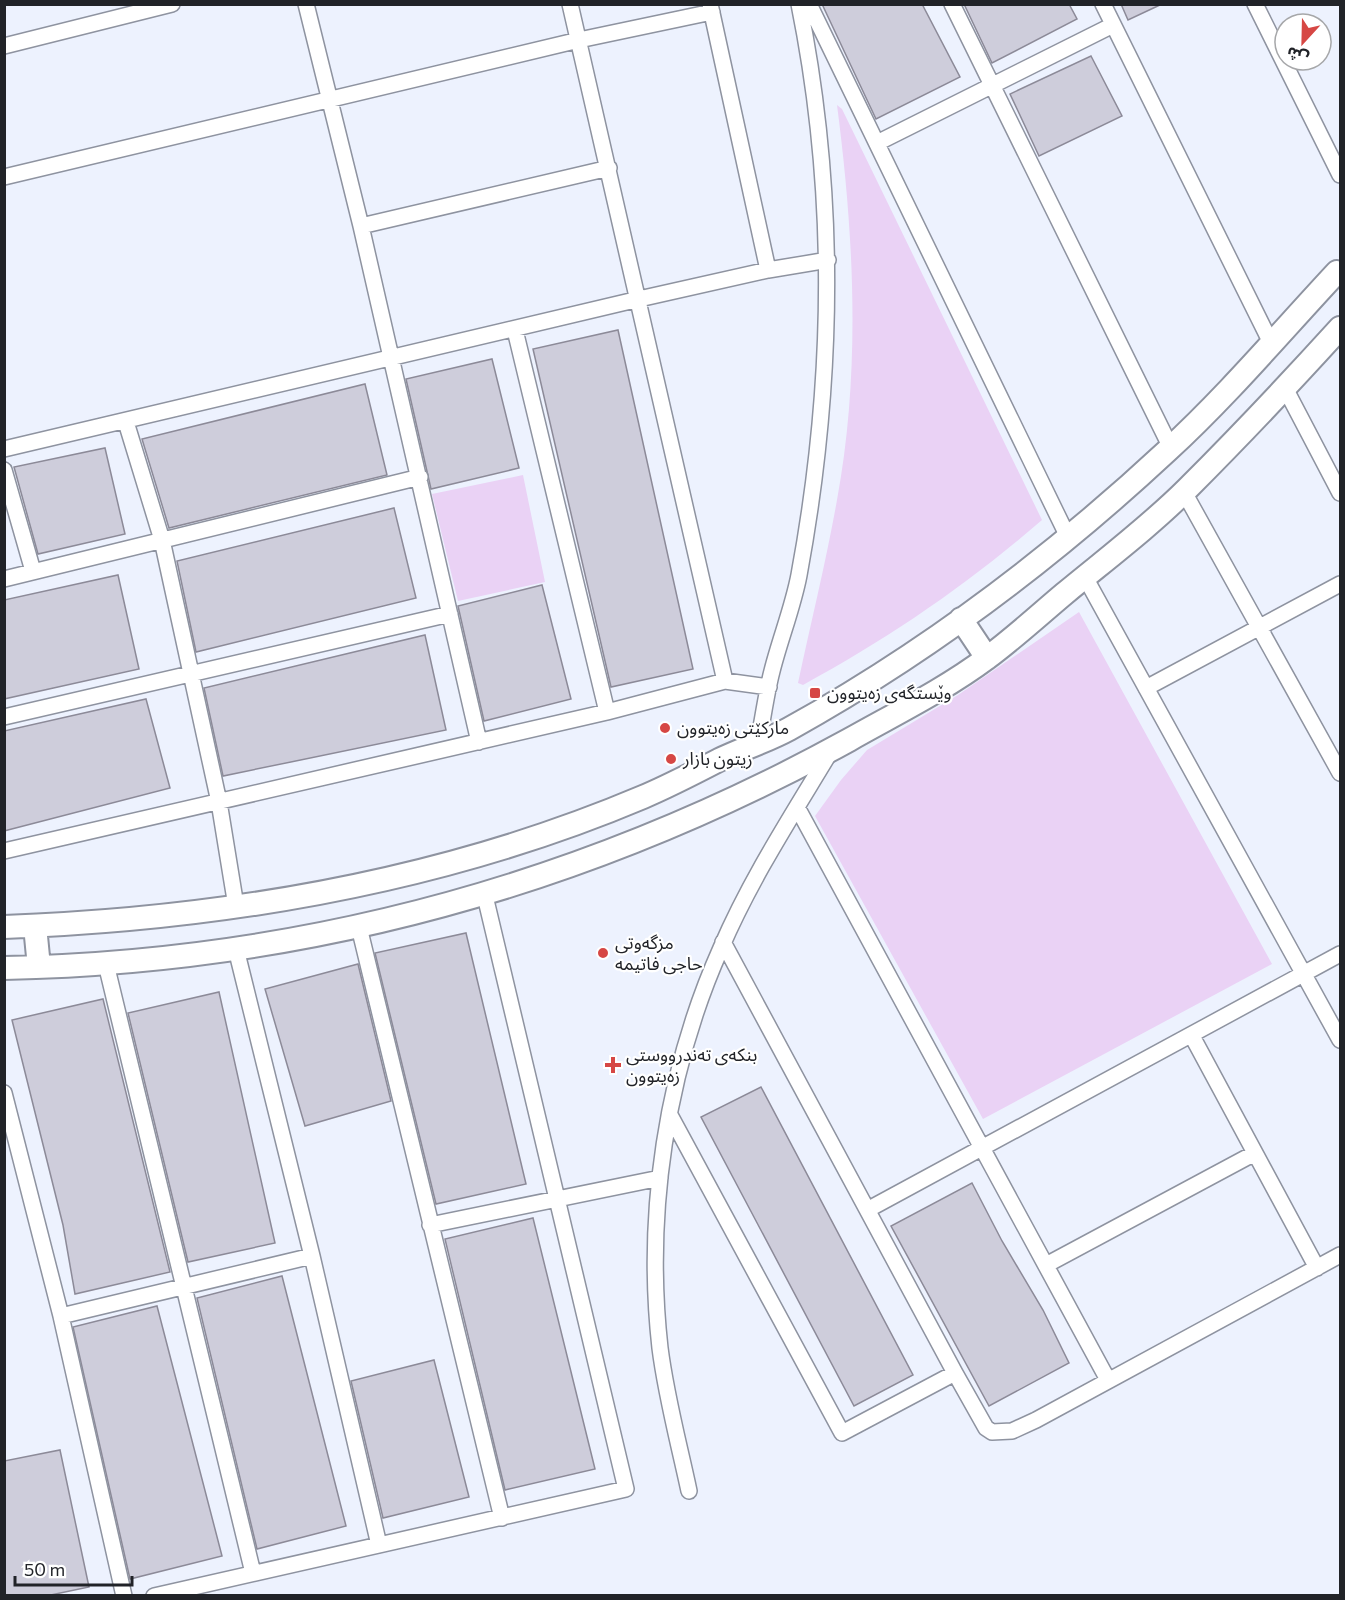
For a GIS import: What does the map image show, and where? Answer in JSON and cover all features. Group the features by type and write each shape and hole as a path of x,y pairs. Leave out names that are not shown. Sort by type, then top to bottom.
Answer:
{"street":[{"path":"4,46 172,4"},
{"path":"306,4 420,477 479,742"},
{"path":"570,4 725,681"},
{"path":"758,743 769,687 798,578 812,497 822,399 828,260 812,69 799,4"},
{"path":"809,4 1068,537"},
{"path":"952,4 1171,448"},
{"path":"1103,4 1271,343"},
{"path":"1255,4 1341,175"},
{"path":"4,177 711,8 768,270"},
{"path":"877,143 1113,25"},
{"path":"361,226 609,168"},
{"path":"4,449 639,299 768,270 828,260"},
{"path":"4,927 132,920 322,893 389,877 536,837 644,797 787,730 911,656 1068,537 1171,448 1339,272"},
{"path":"4,968 106,964 236,949 359,927 485,896 652,835 832,749 937,692 987,658 1085,577 1184,492 1341,328"},
{"path":"515,330 607,712"},
{"path":"1286,388 1341,493"},
{"path":"126,422 162,540 219,802 236,906"},
{"path":"4,470 33,571"},
{"path":"4,579 420,477"},
{"path":"1184,492 1341,773"},
{"path":"1085,577 1341,1040"},
{"path":"1146,688 1341,584"},
{"path":"4,717 450,614"},
{"path":"961,619 987,658"},
{"path":"4,851 607,712 725,681 769,687"},
{"path":"689,1491 660,1348 656,1283 660,1178 670,1114 683,1056 723,942 761,869 832,749"},
{"path":"797,807 1108,1380"},
{"path":"154,1596 626,1490 485,896"},
{"path":"35,926 39,967"},
{"path":"359,927 502,1518"},
{"path":"723,942 986,1428 999,1433 1012,1431 1036,1420 1341,1255"},
{"path":"236,949 312,1256 379,1545"},
{"path":"869,1209 1341,954"},
{"path":"106,964 253,1574"},
{"path":"1192,1036 1317,1268"},
{"path":"4,1093 62,1316 124,1596"},
{"path":"670,1114 842,1433 955,1373"},
{"path":"1046,1265 1255,1153"},
{"path":"430,1225 660,1178"},
{"path":"62,1316 312,1256"}],"shaded area":[{"path":"837,105 842,109 1042,520 1014,544 927,609 867,648 803,685 798,683 837,500 850,402 851,253"},
{"path":"523,475 545,582 458,601 432,494"},
{"path":"1079,612 1272,964 983,1119 815,816 841,780 867,750 958,695"}],"building":[{"path":"822,4 922,4 960,77 876,119"},
{"path":"964,4 1069,4 1077,19 992,63"},
{"path":"1121,4 1162,4 1128,20"},
{"path":"1091,56 1122,116 1039,156 1010,94"},
{"path":"618,330 693,669 611,687 533,349"},
{"path":"492,359 519,468 431,489 406,379"},
{"path":"365,384 387,475 169,528 142,439"},
{"path":"105,448 125,534 38,554 14,467"},
{"path":"394,508 416,598 196,652 177,561"},
{"path":"118,575 139,669 4,699 4,600"},
{"path":"542,585 571,699 484,721 458,606"},
{"path":"425,635 446,730 223,776 204,688"},
{"path":"146,699 170,788 4,831 4,731"},
{"path":"466,933 526,1184 436,1204 375,953"},
{"path":"358,964 391,1101 305,1126 265,989"},
{"path":"219,992 275,1243 188,1262 128,1013"},
{"path":"103,999 170,1272 75,1294 63,1225 12,1020"},
{"path":"761,1087 913,1375 854,1406 701,1117"},
{"path":"972,1183 1002,1241 1043,1310 1069,1363 989,1406 891,1226"},
{"path":"533,1218 595,1469 505,1490 445,1239"},
{"path":"282,1276 346,1526 257,1549 197,1298"},
{"path":"157,1306 222,1556 130,1579 73,1327"},
{"path":"434,1360 469,1497 383,1518 351,1381"},
{"path":"60,1450 89,1587 46,1596 4,1596 4,1461"}],"place":[{"name":"وێستگەی زەیتوون","path":"815,693"},
{"name":"مارکێتی زەیتوون","path":"665,728"},
{"name":"زيتون بازار","path":"671,759"},
{"name":"مزگەوتی حاجی فاتیمە","path":"603,953"},
{"name":"بنکەی تەندرووستی زەیتوون","path":"613,1065"}]}
